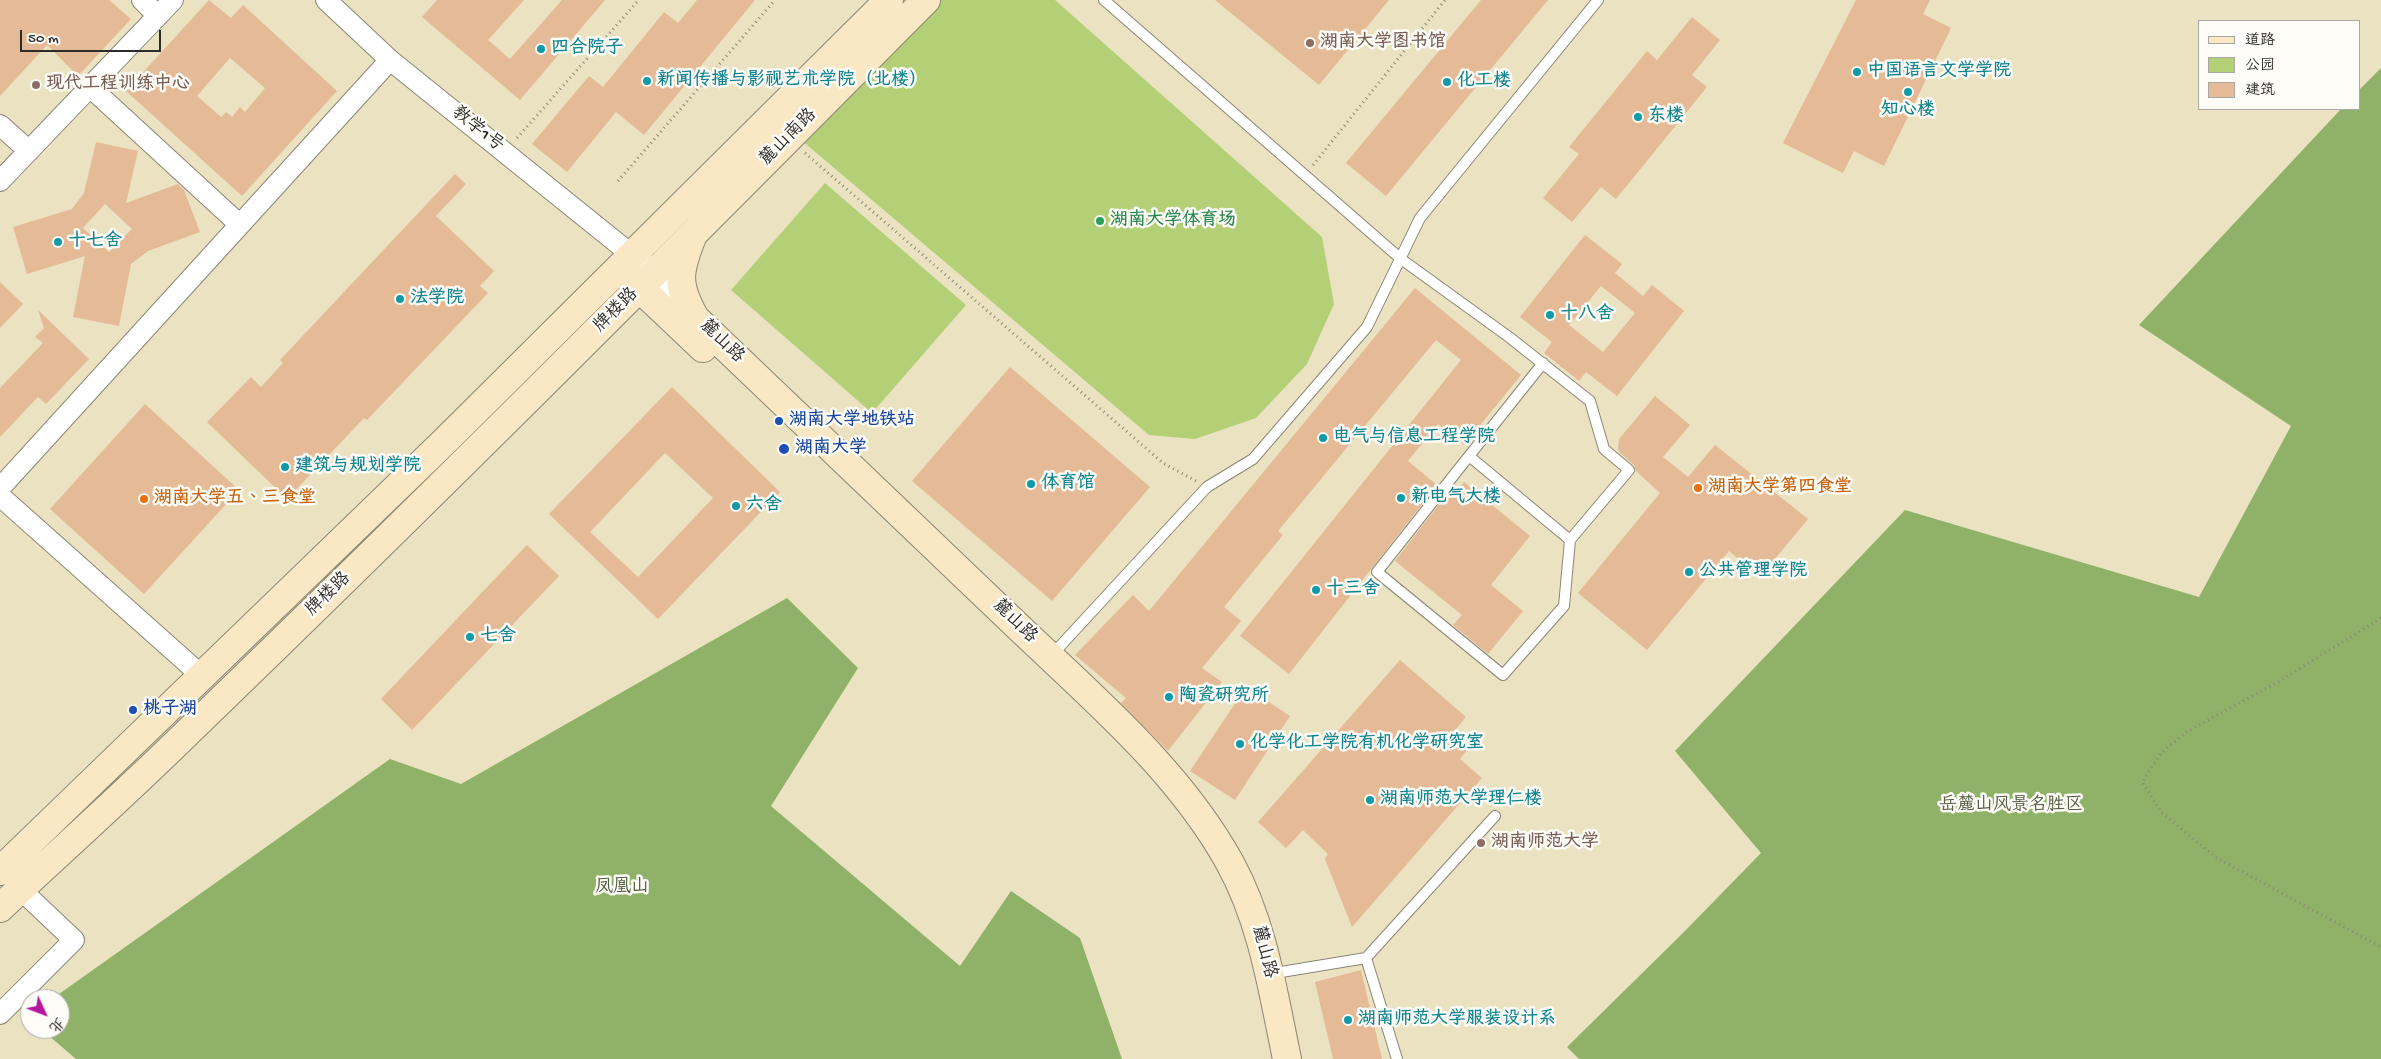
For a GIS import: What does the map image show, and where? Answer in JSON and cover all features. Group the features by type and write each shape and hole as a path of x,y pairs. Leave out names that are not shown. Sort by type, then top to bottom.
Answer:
{"main road":[{"name":"麓山南路","path":"625,262 889,0"},
{"name":"麓山南路","path":"646,282 926,0"},
{"path":"602,326 617,318 645,313 689,324 680,284 685,256 694,234"},
{"name":"麓山路","path":"625,262 1122,751 1180,818 1209,860 1237,918 1248,948 1271,1059"},
{"name":"牌楼路","path":"0,871 445,441 625,262"},
{"name":"牌楼路","path":"0,908 195,726 646,282"},
{"name":"麓山路","path":"689,324 1050,657 1134,738 1212,833 1247,898 1260,935 1287,1059"}],"street":[{"path":"142,0 158,16"},
{"path":"0,181 173,0"},
{"name":"教学1号","path":"326,0 390,60 504,152 625,262"},
{"path":"0,488 238,224 390,60"},
{"path":"90,87 238,224"},
{"path":"0,125 29,151"},
{"path":"0,496 202,676"},
{"path":"0,1014 74,940 20,889"}],"lane":[{"path":"1104,0 1401,259 1543,363 1590,401 1604,449 1629,470 1570,540 1564,606 1503,675 1377,572 1543,363"},
{"path":"1050,657 1207,487 1254,459 1367,327 1420,218 1598,0"},
{"path":"1469,456 1570,540"},
{"path":"1269,974 1366,958 1495,816"},
{"path":"1366,958 1397,1059"}],"path":[{"path":"504,152 637,0"},
{"path":"618,182 775,0"},
{"path":"1305,175 1445,0"},
{"path":"802,151 1163,463 1207,487"},
{"path":"2381,618 2278,682 2186,732 2160,753 2142,782 2162,813 2217,858 2381,947"}],"green space":[{"name":"湖南大学体育场","path":"939,0 1055,0 1322,237 1334,304 1307,364 1256,418 1195,439 1149,435 800,139"},
{"name":"岳麓山风景名胜区","path":"2381,68 2381,1059 1579,1059 1567,1047 1761,853 1675,751 1905,510 2199,597 2291,426 2139,325 2340,110 2361,110 2361,88"},
{"path":"825,183 966,305 872,413 731,290"},
{"name":"凤凰山","path":"787,598 858,668 771,806 960,966 1011,891 1080,938 1122,1059 76,1059 53,1039 70,1039 70,989 66,989 390,759 461,784"}],"building":[{"name":"现代工程训练中心","path":"0,0 109,0 131,19 78,76 47,45 0,96"},
{"path":"209,0 231,18 243,5 337,91 242,196 126,91","holes":["230,58 265,88 245,112 240,107 232,117 226,112 221,117 197,96"]},
{"name":"四合院子","path":"437,0 524,0 488,40 510,59 562,0 605,0 520,100 422,17"},
{"name":"新闻传播与影视艺术学院（北楼）","path":"697,0 755,0 644,135 616,112 567,172 532,144 589,76 603,87 664,12 678,23"},
{"name":"湖南大学图书馆","path":"1215,0 1389,0 1319,85"},
{"name":"化工楼","path":"1481,0 1548,0 1386,196 1346,163"},
{"name":"中国语言文学学院","path":"1856,0 1930,0 1923,14 1951,28 1884,166 1854,151 1843,173 1783,143"},
{"name":"东楼","path":"1692,17 1720,40 1692,75 1707,87 1616,199 1601,187 1572,222 1543,198 1579,154 1569,147 1647,51 1657,60"},
{"name":"十七舍","path":"96,142 138,151 126,203 178,184 184,190 200,232 148,251 131,264 119,326 73,317 85,256 27,274 13,227 72,209 84,193","holes":["105,204 132,229 109,252 83,228"]},
{"name":"法学院","path":"455,174 466,184 436,216 494,271 480,286 488,293 367,420 364,418 287,499 207,422 251,377 261,387 283,363 280,360"},
{"name":"十八舍","path":"1585,235 1622,264 1615,273 1643,296 1652,285 1684,311 1617,396 1586,372 1579,381 1544,353 1552,342 1520,317","holes":["1601,286 1635,313 1603,352 1569,325"]},
{"path":"0,282 23,304 0,328"},
{"path":"1415,288 1521,375 1464,445 1438,424 1408,461 1437,485 1289,674 1240,636 1461,360 1436,340 1278,531 1283,535 1224,607 1241,621 1202,668 1222,682 1168,751 1121,703 1126,698 1075,655 1133,595 1149,611"},
{"path":"38,310 89,359 46,404 38,397 0,437 0,388 43,343 35,337 44,328"},
{"name":"体育馆","path":"1010,367 1150,487 1052,601 912,481"},
{"name":"六舍","path":"672,387 780,492 658,619 549,514","holes":["665,453 713,498 638,577 590,532"]},
{"path":"1655,396 1690,425 1663,457 1688,477 1715,445 1808,519 1760,577 1729,551 1647,650 1578,593 1660,493 1636,471 1634,465 1618,449 1619,439"},
{"name":"湖南大学五、三食堂","path":"145,404 239,490 144,594 50,509"},
{"path":"1464,482 1530,536 1491,585 1523,611 1488,654 1453,625 1462,615 1395,561 1448,493 1453,497"},
{"name":"七舍","path":"527,545 559,576 412,730 381,699"},
{"name":"湖南师范大学理仁楼","path":"1400,660 1466,717 1451,735 1467,750 1460,759 1482,778 1352,927 1325,859 1328,854 1303,830 1286,848 1258,822"},
{"name":"化学化工学院有机化学研究室","path":"1246,687 1290,716 1235,800 1190,771"},
{"name":"湖南师范大学服装设计系","path":"1361,970 1382,1059 1333,1059 1315,982"}],"place":[{"name":"湖南大学图书馆","path":"1310,43"},
{"name":"四合院子","path":"541,49"},
{"name":"中国语言文学学院","path":"1857,72"},
{"name":"新闻传播与影视艺术学院（北楼）","path":"647,81"},
{"name":"化工楼","path":"1447,82"},
{"name":"现代工程训练中心","path":"36,85"},
{"name":"知心楼","path":"1908,92"},
{"name":"东楼","path":"1638,117"},
{"name":"湖南大学体育场","path":"1100,221"},
{"name":"十七舍","path":"58,242"},
{"name":"法学院","path":"400,299"},
{"name":"十八舍","path":"1550,315"},
{"name":"湖南大学地铁站","path":"779,421"},
{"name":"电气与信息工程学院","path":"1323,438"},
{"name":"湖南大学","path":"784,449"},
{"name":"建筑与规划学院","path":"285,467"},
{"name":"体育馆","path":"1031,484"},
{"name":"湖南大学第四食堂","path":"1698,488"},
{"name":"新电气大楼","path":"1401,498"},
{"name":"湖南大学五、三食堂","path":"144,499"},
{"name":"六舍","path":"736,506"},
{"name":"公共管理学院","path":"1689,572"},
{"name":"十三舍","path":"1316,590"},
{"name":"七舍","path":"470,637"},
{"name":"陶瓷研究所","path":"1169,697"},
{"name":"桃子湖","path":"133,710"},
{"name":"化学化工学院有机化学研究室","path":"1240,744"},
{"name":"湖南师范大学理仁楼","path":"1370,800"},
{"name":"湖南师范大学","path":"1481,843"},
{"name":"湖南师范大学服装设计系","path":"1348,1020"}]}
